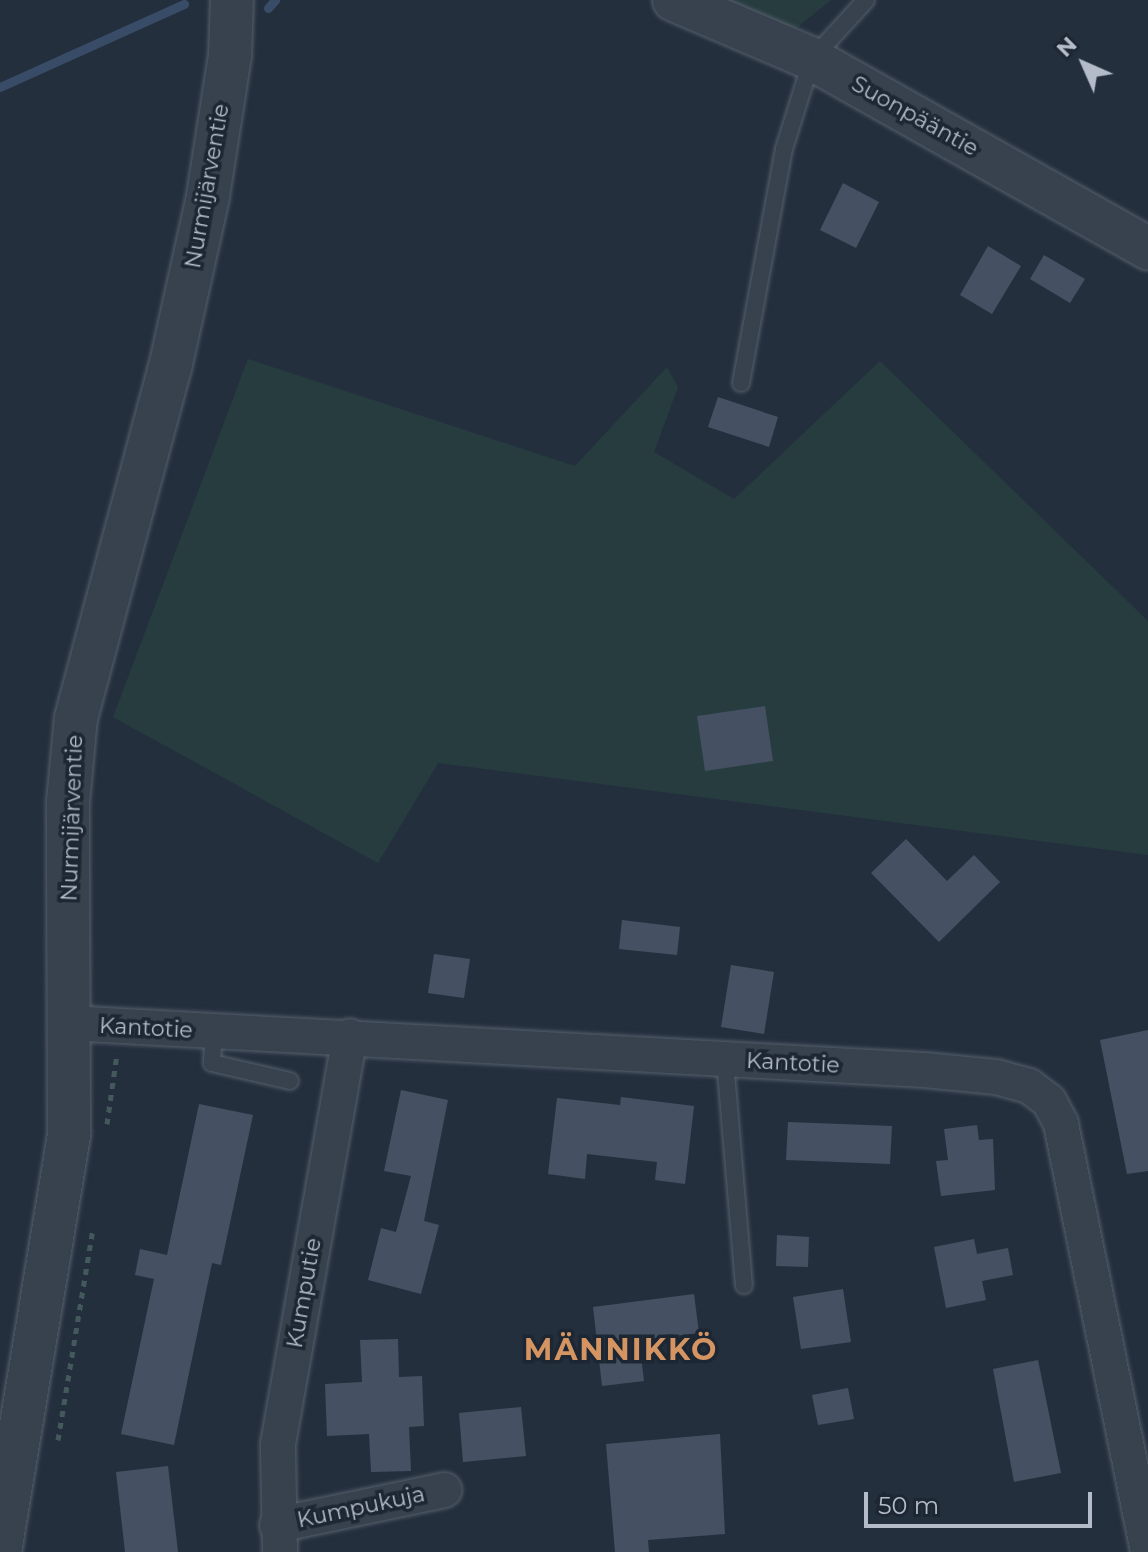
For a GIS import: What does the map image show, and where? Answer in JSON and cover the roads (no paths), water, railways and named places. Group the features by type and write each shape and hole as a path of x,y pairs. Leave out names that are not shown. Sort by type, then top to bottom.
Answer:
{"street":[{"name":"Nurmijärventie","path":"0,1552 11,1430 64,1189 69,1134 68,802 76,718 170,368 208,196 230,56 232,0"},
{"name":"Suonpääntie","path":"674,0 812,59 1148,248"},
{"name":"Kantotie","path":"68,1023 350,1036 996,1077 1029,1086 1049,1101 1061,1124 1148,1552"},
{"name":"Kumputie","path":"279,1538 278,1444 350,1036"},
{"name":"Kumpukuja","path":"279,1538 444,1490"}],"lane":[{"path":"741,383 784,149 812,59 866,0"},
{"path":"214,1032 212,1063 290,1081"},
{"path":"725,1060 744,1285"}],"waterway":[{"path":"268,8 275,0"},
{"path":"0,87 184,4"}],"district":[{"name":"MÄNNIKKÖ","path":"621,1350"}]}
